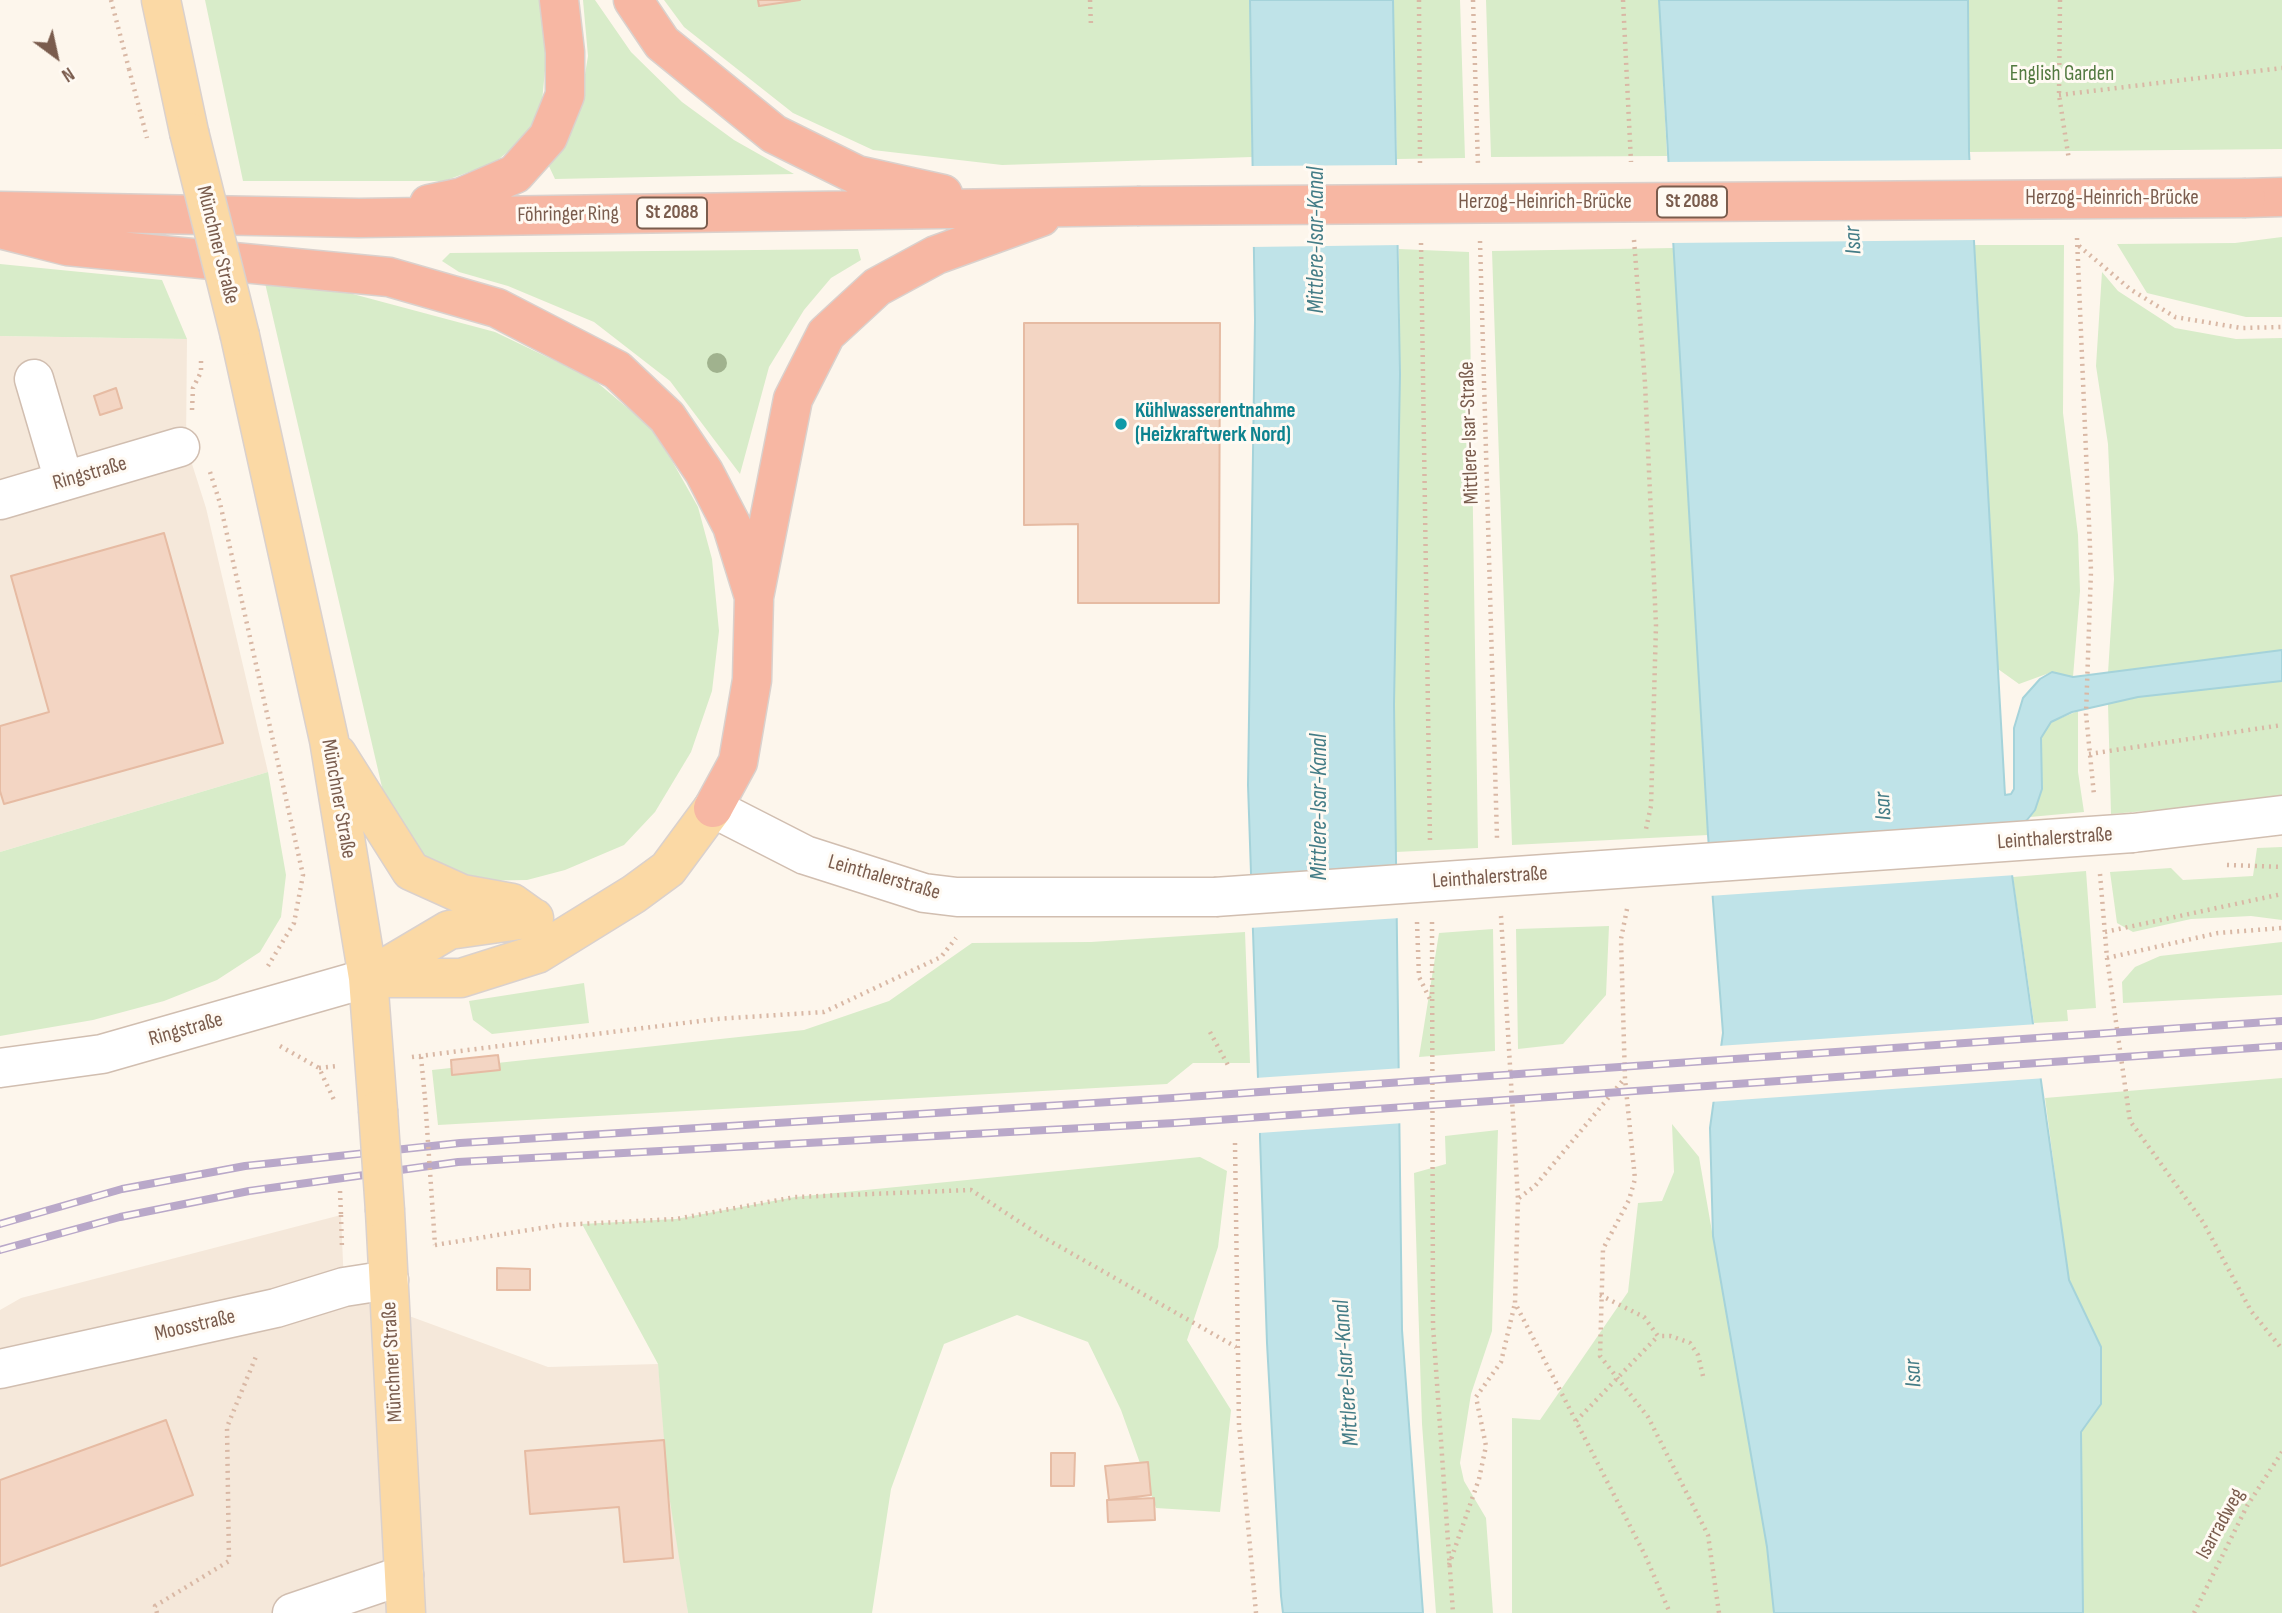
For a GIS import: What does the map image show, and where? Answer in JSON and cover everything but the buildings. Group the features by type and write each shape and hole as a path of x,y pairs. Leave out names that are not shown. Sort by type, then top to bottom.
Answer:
{"highway":[{"path":"359,218 461,197 515,174 548,137 565,95 565,52 559,0"},
{"path":"633,0 662,43 774,134 857,175 969,200 984,208"},
{"name":"Herzog-Heinrich-Brücke","path":"1137,206 2264,198"},
{"name":"Föhringer Ring","path":"0,211 359,218 1137,206"},
{"path":"713,808 738,762 752,680 754,597 793,399 826,334 877,287 936,255 1069,207"},
{"path":"0,229 67,246 389,277 497,308 617,370 667,417 704,472 732,526 754,597"}],"main road":[{"name":"Münchner Straße","path":"161,0 189,132 240,336 329,740 368,978 379,1110 406,1613"},
{"path":"329,740 411,871 462,894 512,903 533,918"},
{"path":"368,978 461,978 537,954 668,869 713,808"},
{"path":"368,978 449,930 533,918 599,914"}],"street":[{"path":"34,379 64,481"},
{"name":"Ringstraße","path":"0,500 194,445"},
{"name":"Leinthalerstraße","path":"713,808 805,855 924,893 957,897 1215,897 2133,833 2282,815"},
{"name":"Ringstraße","path":"0,1068 102,1054 368,978"},
{"name":"Moosstraße","path":"0,1369 276,1308 344,1287 389,1280"},
{"path":"292,1613 404,1575"}],"path":[{"path":"111,0 129,69"},
{"path":"1090,0 1091,26"},
{"path":"1419,0 1420,173"},
{"path":"1473,0 1478,167"},
{"path":"1623,0 1631,174"},
{"path":"2060,0 2059,95 2070,166"},
{"path":"2059,95 2282,68"},
{"path":"1633,227 1645,383 1656,625 1651,806 1645,832"},
{"path":"2077,232 2082,321 2081,394 2091,571 2086,715"},
{"name":"Mittlere-Isar-Straße","path":"1480,237 1497,851"},
{"path":"1421,242 1430,853"},
{"path":"2078,245 2130,289 2175,317 2241,328 2282,327"},
{"path":"201,349 201,372 193,388 191,406 194,445 220,503 303,875 294,923 268,965 275,1004 278,1045 319,1068 337,1106"},
{"path":"2089,754 2282,725"},
{"path":"2282,894 2105,932 2130,1121 2203,1222 2251,1311 2282,1349"},
{"path":"376,1062 716,1019 824,1012 941,957 961,930 957,897"},
{"path":"1630,899 1620,939 1625,1079 1635,1179 1629,1200 1603,1249 1600,1356 1648,1417 1708,1535 1719,1613"},
{"path":"1448,1565 1479,1479 1486,1446 1476,1397 1501,1362 1515,1303 1518,1199 1500,907"},
{"path":"1432,909 1433,1326 1453,1613"},
{"path":"1417,921 1419,977 1432,1004"},
{"path":"2107,958 2218,933 2282,928"},
{"path":"1210,1032 1230,1069"},
{"path":"421,1056 435,1245 560,1225 676,1219 795,1197 971,1190 1041,1236 1236,1347"},
{"path":"1518,1199 1535,1186 1625,1079"},
{"path":"1235,1143 1239,1425 1256,1613"},
{"path":"1600,1295 1644,1317 1658,1336"},
{"path":"1515,1303 1645,1555 1670,1613"},
{"path":"157,1613 155,1606 229,1561 227,1427 276,1308"},
{"path":"1576,1421 1658,1336 1671,1336 1690,1343 1698,1356 1703,1376"},
{"name":"Isarradweg","path":"2194,1613 2247,1506 2282,1452"}],"shaded area":[{"path":"0,336 187,339 186,445 206,508 268,772 0,852"},
{"path":"341,1215 344,1286 352,1295 548,1367 658,1364 688,1613 0,1613 0,1310 21,1298"}],"green space":[{"path":"205,0 539,0 548,39 541,112 525,138 494,163 444,181 243,181"},
{"path":"583,0 595,0 631,52 682,102 734,140 794,174 555,179 547,162 582,93 588,56"},
{"path":"664,0 1250,0 1252,157 1002,165 873,150 793,113 684,27"},
{"path":"1393,0 1460,0 1465,158 1397,159"},
{"path":"1486,0 1659,0 1667,156 1491,157"},
{"name":"English Garden","path":"1968,0 2282,0 2282,149 1969,152"},
{"path":"2282,237 2282,317 2246,317 2147,293 2117,244 2235,243"},
{"path":"1974,245 2064,245 2063,413 2078,535 2080,591 2073,677 2052,672 2019,684 1998,669"},
{"path":"1674,248 1708,835 1512,845 1492,251"},
{"path":"858,249 861,260 831,278 804,310 769,367 740,474 670,381 594,322 508,286 459,272 442,261 450,253"},
{"path":"1399,249 1469,252 1478,848 1396,852 1394,704 1400,374"},
{"path":"0,264 162,280 187,339 0,336"},
{"path":"2102,272 2118,291 2175,328 2236,339 2282,338 2282,650 2108,673 2114,579 2108,444 2096,366"},
{"path":"265,283 349,293 495,332 593,379 649,426 671,459 698,507 712,559 719,631 712,691 691,752 655,812 624,845 565,870 527,880 465,881 415,853 388,813"},
{"path":"2282,681 2282,799 2111,814 2108,704 2138,697"},
{"path":"2078,711 2078,772 2084,812 2030,817 2042,789 2041,738 2051,722"},
{"path":"268,772 286,875 281,917 260,952 217,980 164,1001 93,1020 0,1036 0,852"},
{"path":"2282,847 2282,920 2251,916 2191,919 2133,932 2117,923 2110,872 2171,868 2183,880 2253,876 2257,848"},
{"path":"2086,871 2096,1008 2067,1010 2068,1021 2034,1023 2013,877"},
{"path":"1609,926 1606,995 1563,1044 1518,1049 1516,929"},
{"path":"1493,929 1495,1051 1419,1057 1439,933"},
{"path":"1245,932 1250,1063 1193,1063 1167,1084 438,1125 432,1070 804,1030 889,1001 972,943 1091,942"},
{"path":"2282,942 2282,995 2123,1003 2122,982 2135,967 2160,956"},
{"path":"584,983 589,1023 492,1034 473,1020 469,1001"},
{"path":"2282,1078 2282,1613 2083,1613 2081,1432 2101,1404 2101,1347 2069,1280 2045,1098"},
{"path":"1672,1124 1699,1157 1767,1547 1774,1613 1512,1613 1512,1418 1540,1420 1628,1292 1638,1203 1662,1201 1674,1172"},
{"path":"1498,1130 1492,1331 1471,1394 1460,1463 1464,1481 1486,1518 1493,1613 1436,1613 1422,1424 1414,1173 1446,1164 1445,1136"},
{"path":"1200,1157 1227,1171 1218,1247 1187,1340 1231,1410 1220,1512 1156,1508 1121,1410 1088,1342 1017,1315 944,1344 891,1489 872,1613 688,1613 668,1489 658,1364 582,1224 676,1219 795,1197"}],"water":[{"name":"Mittlere-Isar-Kanal","path":"1250,0 1393,0 1400,374 1394,704 1402,1330 1423,1613 1283,1613 1281,1596 1267,1343 1248,785 1255,320"},
{"name":"Isar","path":"1659,0 1968,0 1969,152 2005,795 2011,794 2014,789 2014,728 2023,698 2040,679 2052,672 2073,677 2282,650 2282,681 2138,697 2072,712 2051,722 2041,738 2042,789 2035,810 2027,820 2006,832 2069,1280 2101,1347 2101,1404 2081,1432 2083,1613 1774,1613 1767,1547 1713,1236 1710,1128 1723,1033 1708,835"}],"pier":[{"path":"1972,160 1977,240 1670,243 1664,162"},
{"path":"1401,165 1402,245 1250,247 1249,166"},
{"path":"2010,834 2016,875 1709,896 1705,845"},
{"path":"1399,866 1400,918 1249,928 1247,877"},
{"path":"2038,1024 2046,1078 1710,1102 1718,1046"},
{"path":"1254,1068 1255,1078 1403,1068 1404,1123 1259,1133 1259,1142 1256,1142"}],"railway":[{"path":"0,1224 122,1189 245,1166 460,1143 1173,1098 2282,1021"},
{"path":"0,1250 120,1217 249,1191 458,1162 1175,1123 2282,1046"}],"place":[{"name":"Kühlwasserentnahme (Heizkraftwerk Nord)","path":"1121,424"}]}
